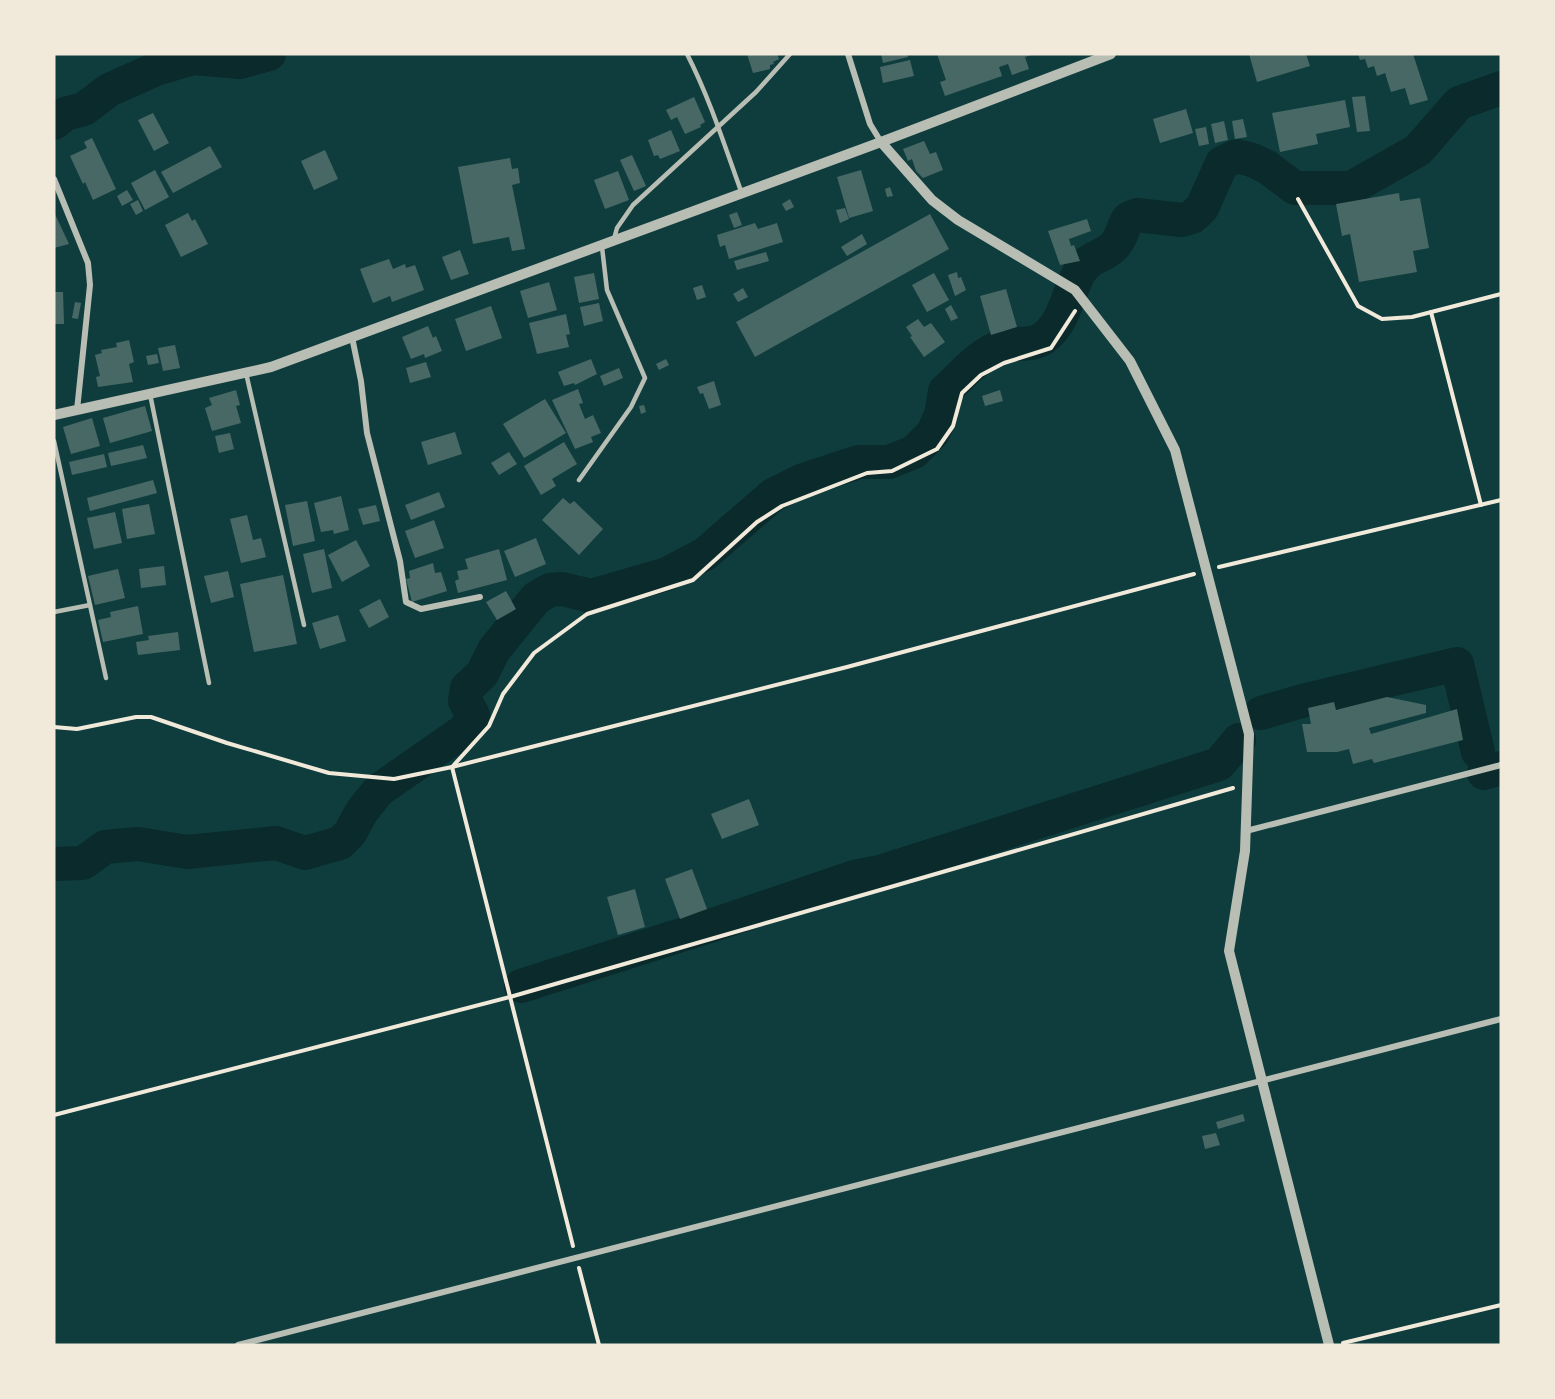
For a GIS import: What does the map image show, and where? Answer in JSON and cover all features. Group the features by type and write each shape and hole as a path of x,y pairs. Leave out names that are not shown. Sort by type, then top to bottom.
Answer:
{"street":[{"path":"848,54 870,124 881,142 932,200 958,220 1075,290 1130,361 1175,450 1249,734 1245,851 1229,951 1329,1345"},
{"path":"54,415 271,367 742,194 1111,54"},
{"path":"54,179 88,262 90,285 77,410"},
{"path":"351,337 361,381 368,433 400,561 406,602 421,609 480,597"},
{"path":"1246,831 1501,765"},
{"path":"238,1345 1501,1019"}],"lane":[{"path":"687,54 718,125 742,194"},
{"path":"613,241 617,228 633,205 756,92 790,54"},
{"path":"579,480 631,407 645,378 607,290 602,245"},
{"path":"246,372 304,625"},
{"path":"150,394 209,682"},
{"path":"54,441 106,678"},
{"path":"54,612 90,605"}],"path":[{"path":"1298,200 1358,306 1382,319 1412,317 1501,294"},
{"path":"452,767 489,726 503,694 534,653 543,646 587,614 693,580 757,522 782,506 867,473 892,471 937,449 953,426 962,393 981,375 1004,363 1051,348 1069,322 1081,298"},
{"path":"1431,312 1481,505"},
{"path":"54,727 77,729 136,717 151,717 226,743 329,773 394,779 452,767 847,667 1206,570 1501,500"},
{"path":"452,767 599,1345"},
{"path":"54,1115 510,997 1247,784"},
{"path":"1336,1345 1501,1305"}],"building":[{"path":"747,54 777,54 779,59 770,65 770,69 753,73"},
{"path":"881,54 907,54 908,57 883,63"},
{"path":"937,54 1034,54 1025,57 1029,69 1012,75 1008,64 999,67 1002,76 945,96 940,82 946,80"},
{"path":"1249,54 1306,54 1310,66 1257,82"},
{"path":"1358,54 1413,54 1428,100 1410,105 1405,88 1391,92 1385,73 1377,76 1374,66 1368,68 1365,59 1360,60"},
{"path":"910,60 914,76 883,83 880,67"},
{"path":"1365,96 1370,131 1357,132 1352,97"},
{"path":"694,97 705,122 700,125 701,127 685,134 677,117 671,120 666,110"},
{"path":"1345,100 1350,127 1316,134 1318,144 1280,152 1272,113"},
{"path":"1186,109 1193,133 1160,143 1153,119"},
{"path":"153,113 169,143 154,151 138,120"},
{"path":"1243,119 1247,137 1235,139 1232,121"},
{"path":"1224,121 1228,140 1215,143 1211,124"},
{"path":"1206,127 1209,144 1199,146 1195,129"},
{"path":"671,130 680,151 660,159 658,155 654,156 648,140"},
{"path":"92,138 116,189 93,200 70,156 87,148 84,142"},
{"path":"924,141 930,154 936,152 943,170 923,178 916,171 912,159 908,161 903,149"},
{"path":"210,146 222,167 173,193 161,172"},
{"path":"325,150 338,179 314,190 301,161"},
{"path":"632,155 646,186 634,191 620,160"},
{"path":"510,158 512,169 518,168 520,183 512,185 525,249 512,251 509,237 473,244 458,167"},
{"path":"155,170 169,197 145,210 131,183"},
{"path":"861,170 873,211 849,218 837,177"},
{"path":"618,171 629,200 605,209 594,180"},
{"path":"890,187 893,196 887,197 885,189"},
{"path":"127,190 133,200 122,206 117,196"},
{"path":"1399,193 1400,201 1420,198 1429,248 1413,251 1417,272 1359,282 1350,234 1342,236 1336,204"},
{"path":"790,199 794,207 786,211 782,204"},
{"path":"138,200 143,211 136,215 130,204"},
{"path":"845,208 849,219 840,223 836,210"},
{"path":"54,212 69,244 54,248"},
{"path":"737,212 742,225 734,228 729,215"},
{"path":"188,213 192,221 195,219 208,244 181,257 165,225"},
{"path":"930,214 949,249 755,357 736,322"},
{"path":"1087,219 1091,231 1069,239 1080,261 1060,265 1048,231"},
{"path":"755,223 758,229 777,223 783,242 729,259 725,245 720,247 717,235"},
{"path":"862,234 867,244 847,256 841,247"},
{"path":"460,250 469,274 451,280 442,257"},
{"path":"766,252 769,261 737,270 734,261"},
{"path":"389,259 393,269 405,264 406,268 415,265 424,290 392,302 390,296 373,303 360,269"},
{"path":"957,272 966,290 955,296 948,275"},
{"path":"594,273 599,299 579,303 574,277"},
{"path":"934,273 949,300 927,312 912,285"},
{"path":"549,282 557,310 528,318 520,291"},
{"path":"702,285 706,297 697,300 693,288"},
{"path":"743,288 748,297 738,302 733,294"},
{"path":"1006,289 1017,327 991,335 980,296"},
{"path":"54,292 63,292 64,324 54,324"},
{"path":"75,302 81,303 78,319 72,318"},
{"path":"599,303 603,321 584,326 580,307"},
{"path":"951,305 958,318 951,321 945,309"},
{"path":"491,306 502,338 466,351 455,319"},
{"path":"566,314 570,334 566,335 569,347 537,354 529,323"},
{"path":"918,319 924,327 931,323 945,342 924,357 906,327"},
{"path":"428,326 433,338 436,336 442,351 425,358 424,354 411,359 402,337"},
{"path":"129,340 134,362 129,364 133,382 98,387 96,377 100,376 95,355 102,353 101,350 117,347 116,343"},
{"path":"175,345 180,368 163,371 158,348"},
{"path":"157,354 159,363 148,365 146,356"},
{"path":"591,359 597,374 575,385 574,383 564,386 558,372"},
{"path":"666,359 669,365 659,370 656,364"},
{"path":"426,362 431,377 410,383 406,368"},
{"path":"619,368 623,378 604,386 600,376"},
{"path":"714,381 721,405 709,409 703,393 700,394 697,387"},
{"path":"578,389 583,403 579,404 585,419 593,415 601,433 591,437 593,442 575,449 552,400"},
{"path":"236,390 240,405 236,406 241,423 212,431 205,408 212,405 209,398"},
{"path":"1000,390 1003,401 985,406 982,396"},
{"path":"545,399 566,433 524,458 503,424"},
{"path":"644,405 646,412 641,414 639,406"},
{"path":"145,406 152,431 110,443 103,418"},
{"path":"92,418 100,446 71,454 63,427"},
{"path":"455,432 462,454 428,465 421,442"},
{"path":"230,433 234,449 219,453 215,436"},
{"path":"564,442 577,464 552,479 556,486 541,495 524,466"},
{"path":"143,445 147,458 111,466 108,453"},
{"path":"509,452 517,464 499,475 491,463"},
{"path":"104,454 107,467 72,475 69,462"},
{"path":"153,480 157,493 90,511 87,498"},
{"path":"439,492 445,507 411,520 405,505"},
{"path":"341,496 349,530 334,534 333,530 321,532 314,503"},
{"path":"563,498 570,504 574,501 603,529 579,555 542,520"},
{"path":"307,501 315,541 293,546 285,505"},
{"path":"149,504 155,534 127,539 122,509"},
{"path":"376,505 380,521 363,525 358,509"},
{"path":"115,512 122,543 94,549 87,518"},
{"path":"247,515 253,540 261,538 266,557 241,563 230,519"},
{"path":"434,520 444,548 415,558 405,531"},
{"path":"536,538 546,564 515,577 504,551"},
{"path":"356,540 370,566 342,582 328,555"},
{"path":"324,549 332,588 312,593 303,554"},
{"path":"499,549 507,580 458,593 455,581 459,579 457,571 468,569 465,559"},
{"path":"433,563 435,573 441,572 447,591 412,602 406,579 410,578 409,571"},
{"path":"164,566 166,585 141,588 139,569"},
{"path":"118,569 125,598 95,605 88,576"},
{"path":"228,571 234,597 211,603 204,576"},
{"path":"283,575 297,644 254,652 240,584"},
{"path":"506,591 516,609 497,620 486,602"},
{"path":"380,599 389,617 369,628 359,610"},
{"path":"138,606 143,634 103,642 98,620 111,617 110,612"},
{"path":"338,615 346,641 320,649 312,623"},
{"path":"178,632 180,650 138,655 136,642 149,640 148,636"},
{"path":"1387,697 1426,705 1426,713 1369,728 1371,734 1457,709 1463,740 1374,763 1372,759 1353,764 1349,749 1337,752 1307,752 1302,724 1311,724 1308,708 1334,702 1336,710"},
{"path":"749,799 759,825 722,839 711,814"},
{"path":"692,869 707,909 680,919 665,879"},
{"path":"635,889 645,927 618,935 607,897"},
{"path":"1243,1114 1245,1121 1218,1129 1216,1122"},
{"path":"1216,1133 1220,1145 1205,1149 1202,1136"}],"waterway":[{"path":"54,123 65,114 84,109 109,90 156,69 193,58 240,62 269,54"},
{"path":"54,864 83,863 105,847 138,844 187,852 276,843 305,853 340,843 350,833 362,811 379,790 465,730 473,715 465,701 467,688 482,674 494,650 536,598 550,590 562,589 591,596 667,574 705,554 773,495 801,481 859,462 889,462 914,452 933,433 941,415 945,391 972,366 986,354 1002,346 1036,342 1052,330 1062,315 1082,269 1116,244 1128,219 1137,215 1182,220 1192,217 1202,208 1222,163 1237,156 1252,160 1267,167 1295,188 1351,188 1418,150 1459,103 1501,88"},
{"path":"1261,713 1457,664 1478,752"},
{"path":"521,986 854,877 880,872 1219,764 1239,740"},
{"path":"1484,773 1501,768"}]}
